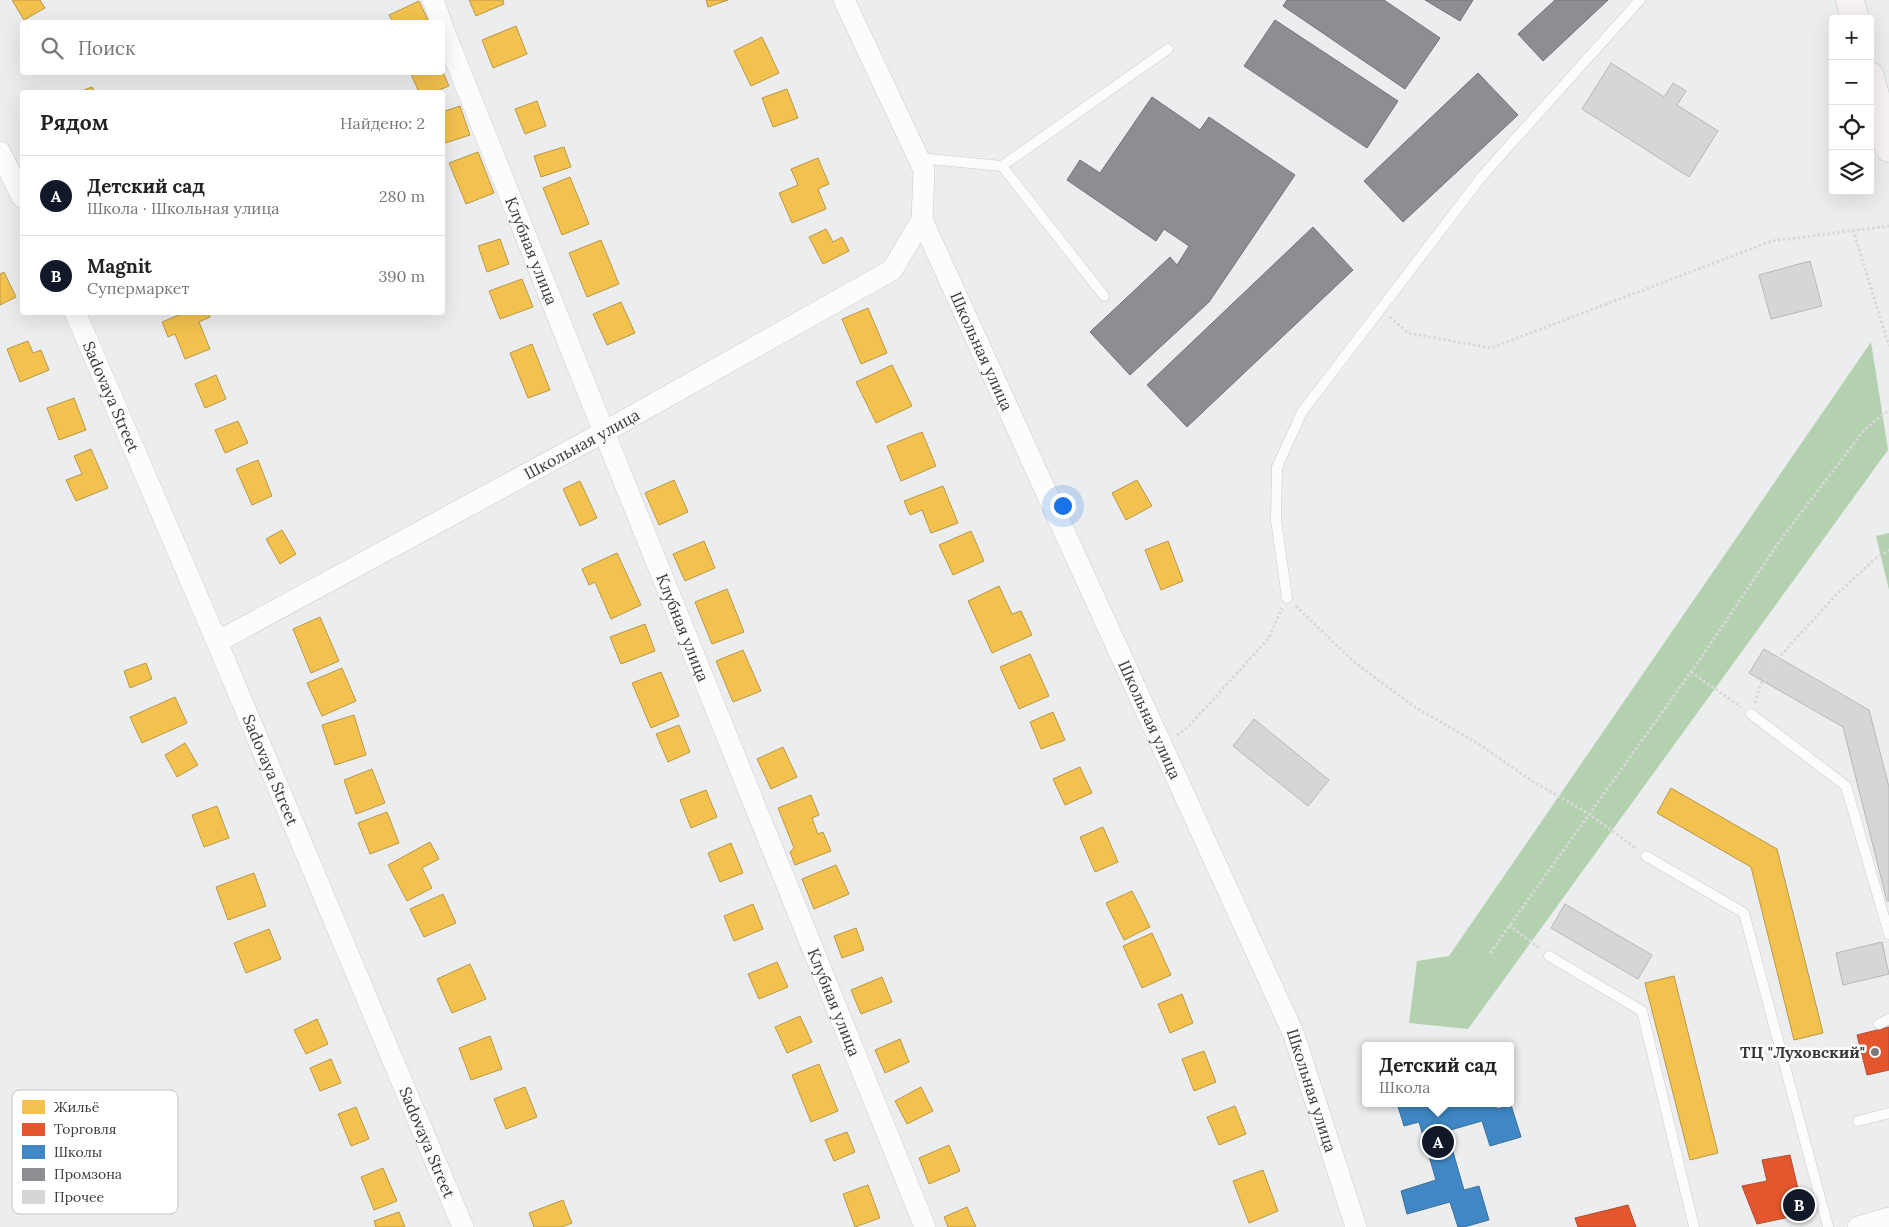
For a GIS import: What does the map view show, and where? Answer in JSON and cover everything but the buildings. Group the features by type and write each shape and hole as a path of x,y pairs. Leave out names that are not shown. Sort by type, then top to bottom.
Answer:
{"main road":[{"path":"1850,0 1854,15"},
{"path":"1874,91 1889,148"}],"street":[{"path":"433,0 440,20"},
{"name":"Школьная улица","path":"844,0 924,170 922,220 1294,1035 1356,1227"},
{"name":"Клубная улица","path":"445,34 925,1227"},
{"path":"0,152 20,193"},
{"name":"Школьная улица","path":"218,642 604,432 892,270 922,220"},
{"name":"Sadovaya Street","path":"77,315 218,642 463,1227"},
{"path":"1858,1227 1889,1218"}],"lane":[{"path":"1287,598 1276,520 1277,467 1302,412 1483,175 1640,0"},
{"path":"919,158 1002,166 1168,49"},
{"path":"1002,166 1104,296"},
{"path":"1751,714 1846,786 1889,934"},
{"path":"1646,856 1744,913 1828,1227"},
{"path":"1549,956 1642,1011 1694,1227"},
{"path":"1878,1024 1889,1019"},
{"path":"1858,1121 1889,1113"}],"path":[{"path":"1381,309 1408,333 1491,348 1772,241 1889,226"},
{"path":"1853,230 1889,346"},
{"path":"1490,953 1691,672 1779,542 1864,430 1889,410"},
{"path":"1691,672 1751,714 1760,686 1771,666 1836,595 1876,558 1889,550"},
{"path":"1162,746 1188,727 1269,638 1287,598 1354,662 1416,708 1479,744 1532,781 1589,814 1646,856"},
{"path":"1509,926 1549,956"}],"green space":[{"path":"1871,342 1888,450 1468,1029 1409,1023 1417,961 1449,956"},
{"path":"1889,533 1889,590 1876,536"}],"place":[{"name":"ТЦ \"Луховский\"","path":"1875,1052"},
{"name":"Детский сад","path":"1438,1142"},
{"name":"Magnit","path":"1799,1205"}]}
